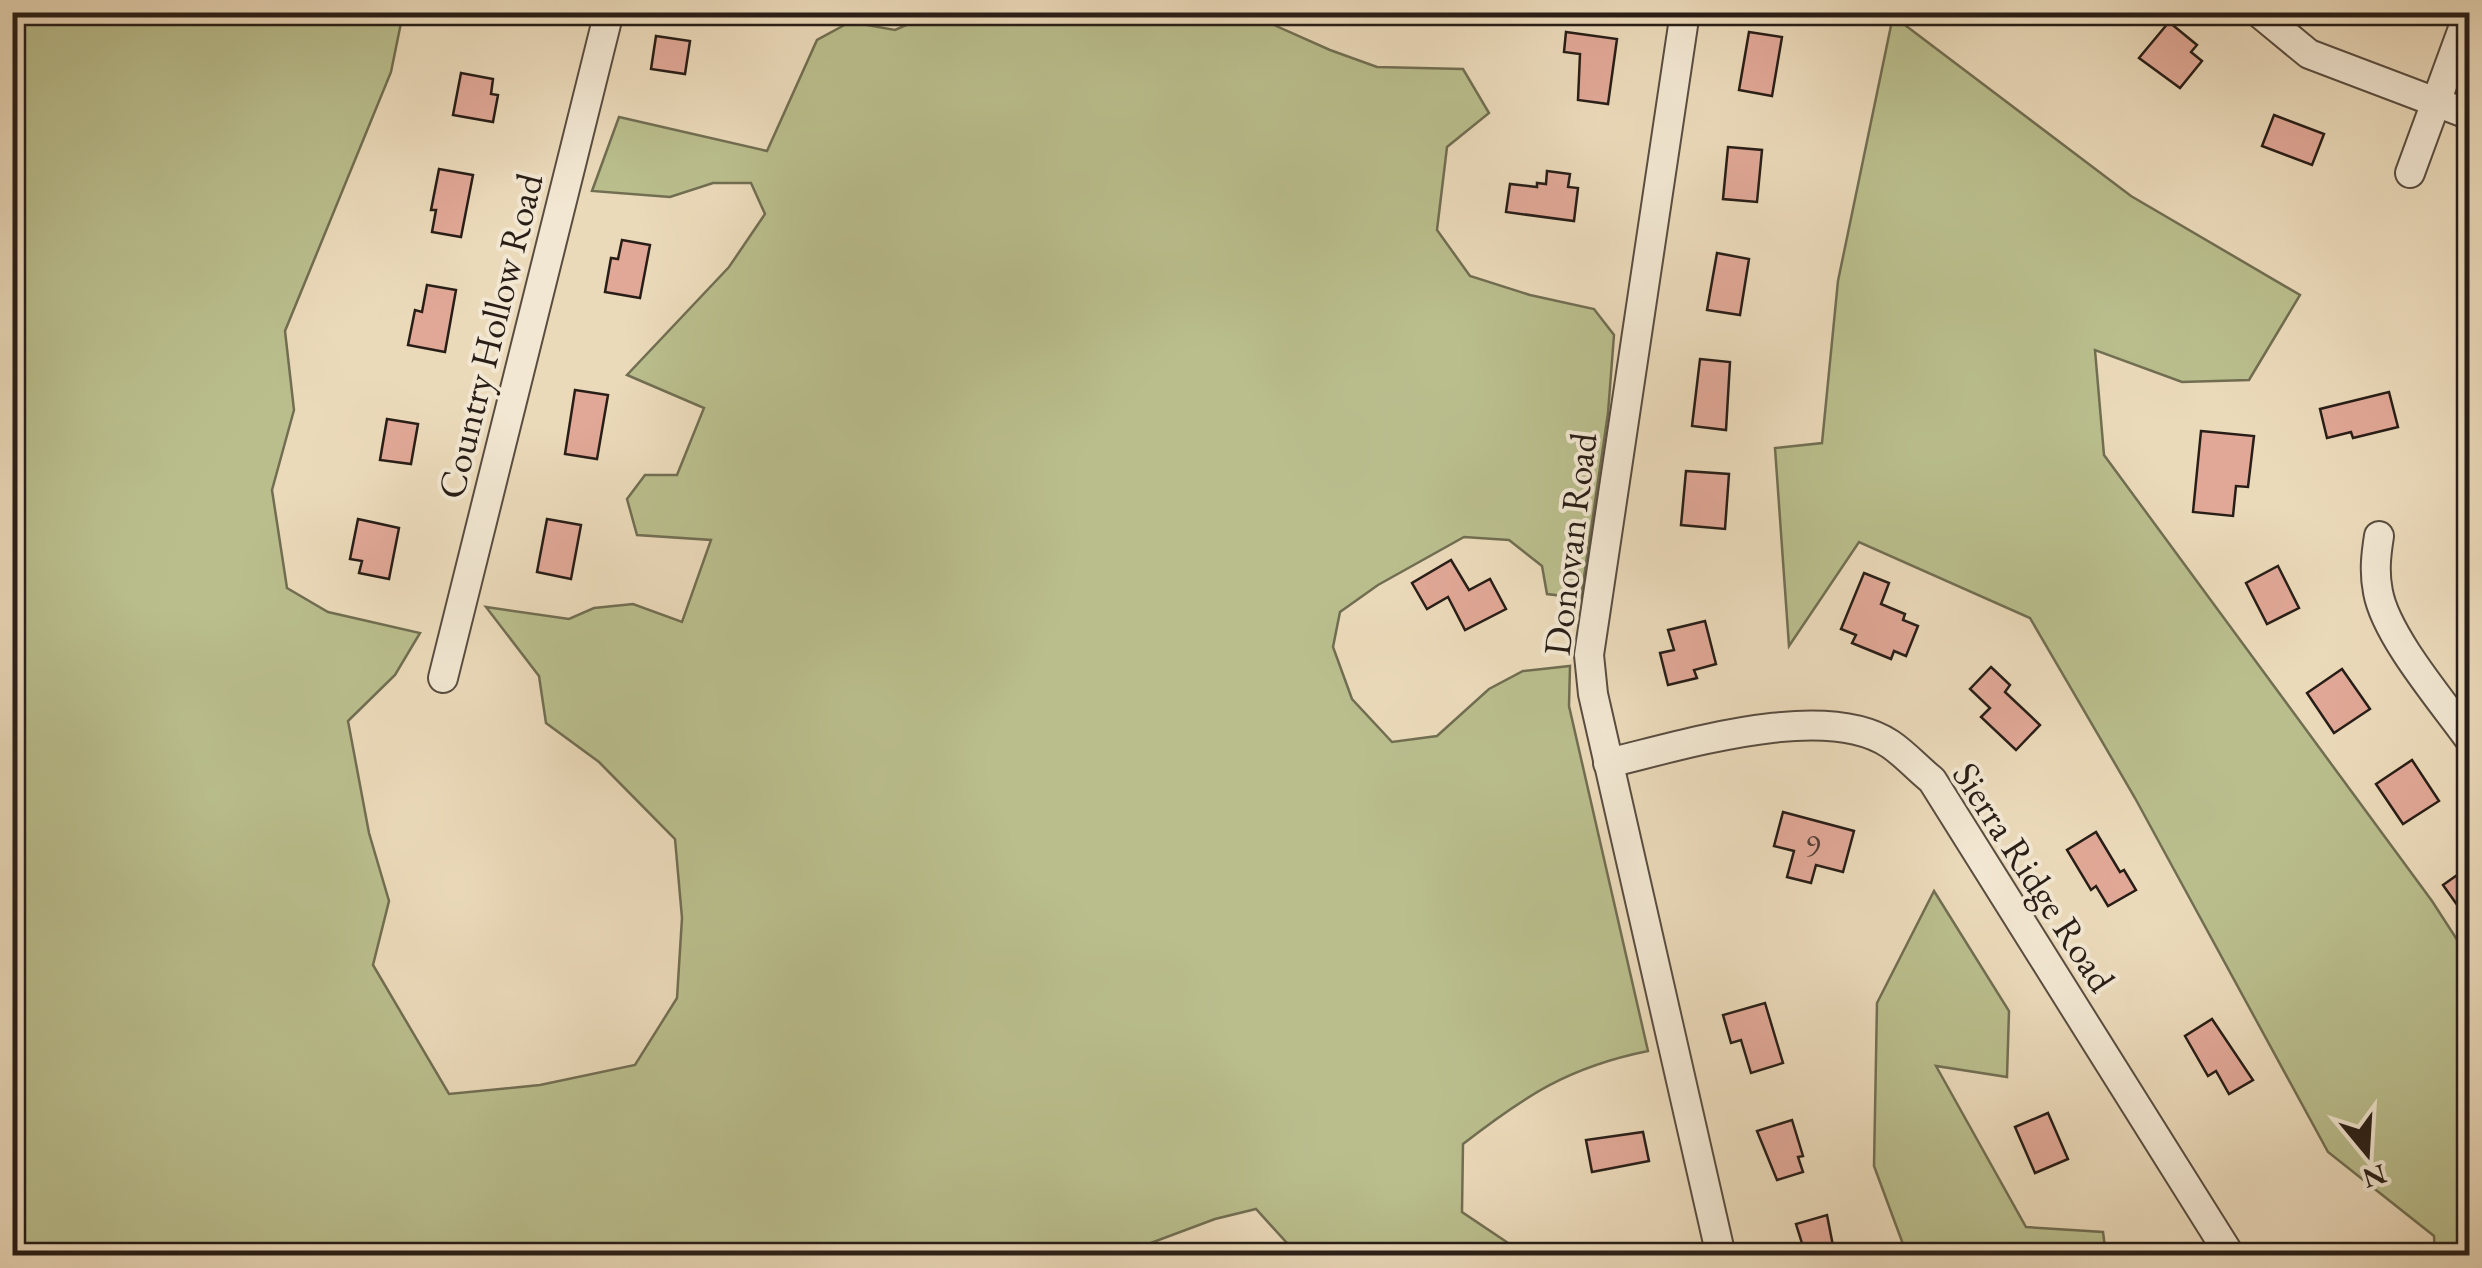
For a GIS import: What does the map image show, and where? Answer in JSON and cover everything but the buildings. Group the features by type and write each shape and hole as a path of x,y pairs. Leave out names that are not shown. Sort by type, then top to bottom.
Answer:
{"street":[{"name":"Country Hollow Road","path":"443,678 609,12"},
{"name":"Donovan Road","path":"1684,12 1589,655 1593,694 1721,1256"},
{"path":"2258,12 2309,54 2470,114"},
{"path":"2410,173 2469,12"},
{"path":"2379,536 2374,568 2378,596 2393,631 2470,740"},
{"name":"Sierra Ridge Road","path":"1608,762 1759,729 1835,726 1888,742 1932,780 2228,1252"}],"green space":[{"path":"12,13 403,13 391,72 285,331 294,410 272,490 287,588 328,612 420,633 395,675 348,721 369,833 389,901 373,965 449,1094 540,1085 635,1065 677,998 682,918 675,839 599,762 546,723 539,676 486,607 569,619 594,608 633,604 682,622 711,540 637,535 627,499 645,475 677,475 704,408 627,375 729,267 765,214 751,183 713,183 670,197 592,191 619,117 767,151 817,40 850,22 895,30 934,13 1247,13 1377,67 1463,69 1489,113 1447,147 1437,230 1470,276 1594,309 1614,335 1608,413 1581,598 1547,594 1542,566 1509,540 1464,537 1378,585 1340,612 1333,647 1352,699 1392,742 1437,736 1489,689 1523,671 1570,666 1569,706 1648,1051 1595,1065 1550,1085 1463,1144 1462,1212 1526,1255 1298,1255 1256,1209 1215,1219 1148,1244 1153,1256 13,1255"},
{"path":"1893,16 2131,196 2300,295 2249,380 2182,382 2095,350 2104,455 2432,901 2469,958 2469,1255 2435,1255 2434,1236 2328,1152 2135,798 2030,618 1859,542 1789,646 1775,448 1822,443 1838,281"},
{"path":"1934,891 2009,1011 2007,1077 1936,1066 2026,1227 2103,1232 2106,1255 1907,1255 1874,1166 1877,1003"}]}
